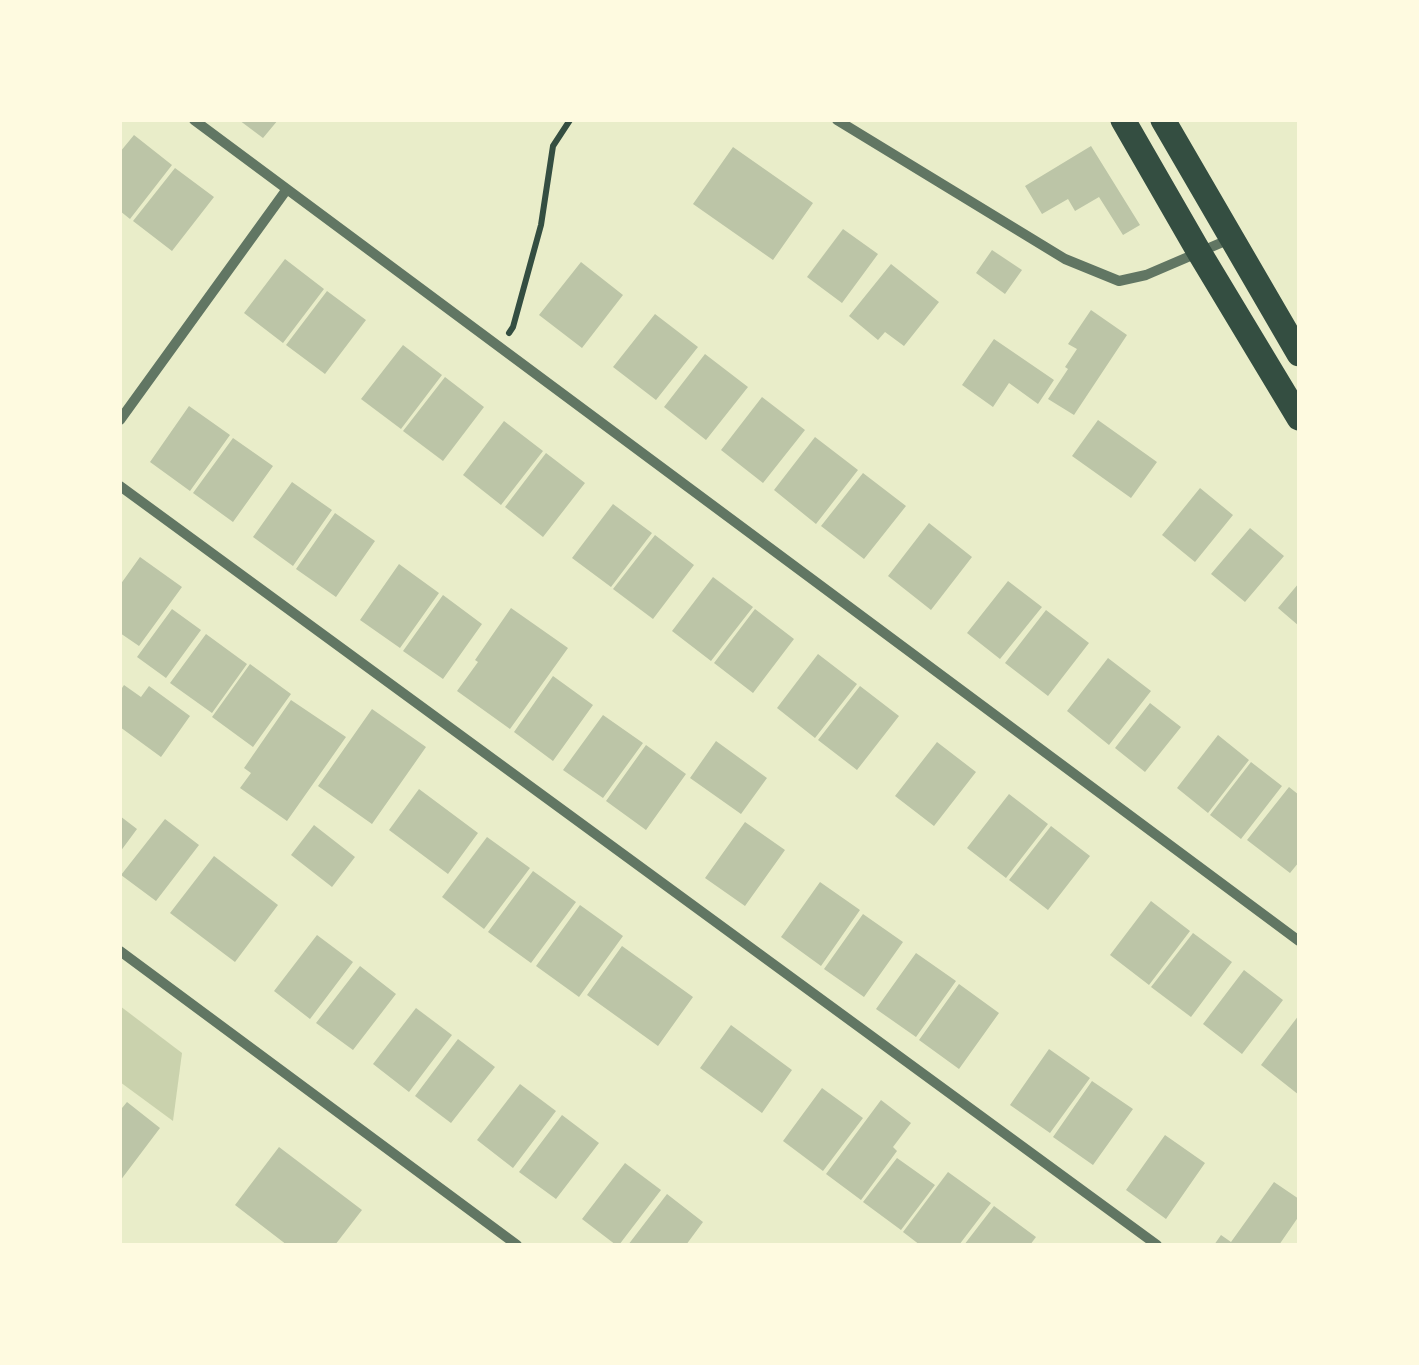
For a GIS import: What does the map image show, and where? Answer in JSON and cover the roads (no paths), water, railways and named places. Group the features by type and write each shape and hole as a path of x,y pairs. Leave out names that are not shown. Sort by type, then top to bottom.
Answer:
{"highway":[{"path":"1123,120 1198,252 1295,404"},
{"path":"1163,120 1299,354"}],"street":[{"path":"194,120 1299,941"},
{"path":"837,120 1065,259 1120,282 1230,239"},
{"path":"120,420 287,190"},
{"path":"120,486 1157,1245"},
{"path":"120,951 517,1245"}]}
